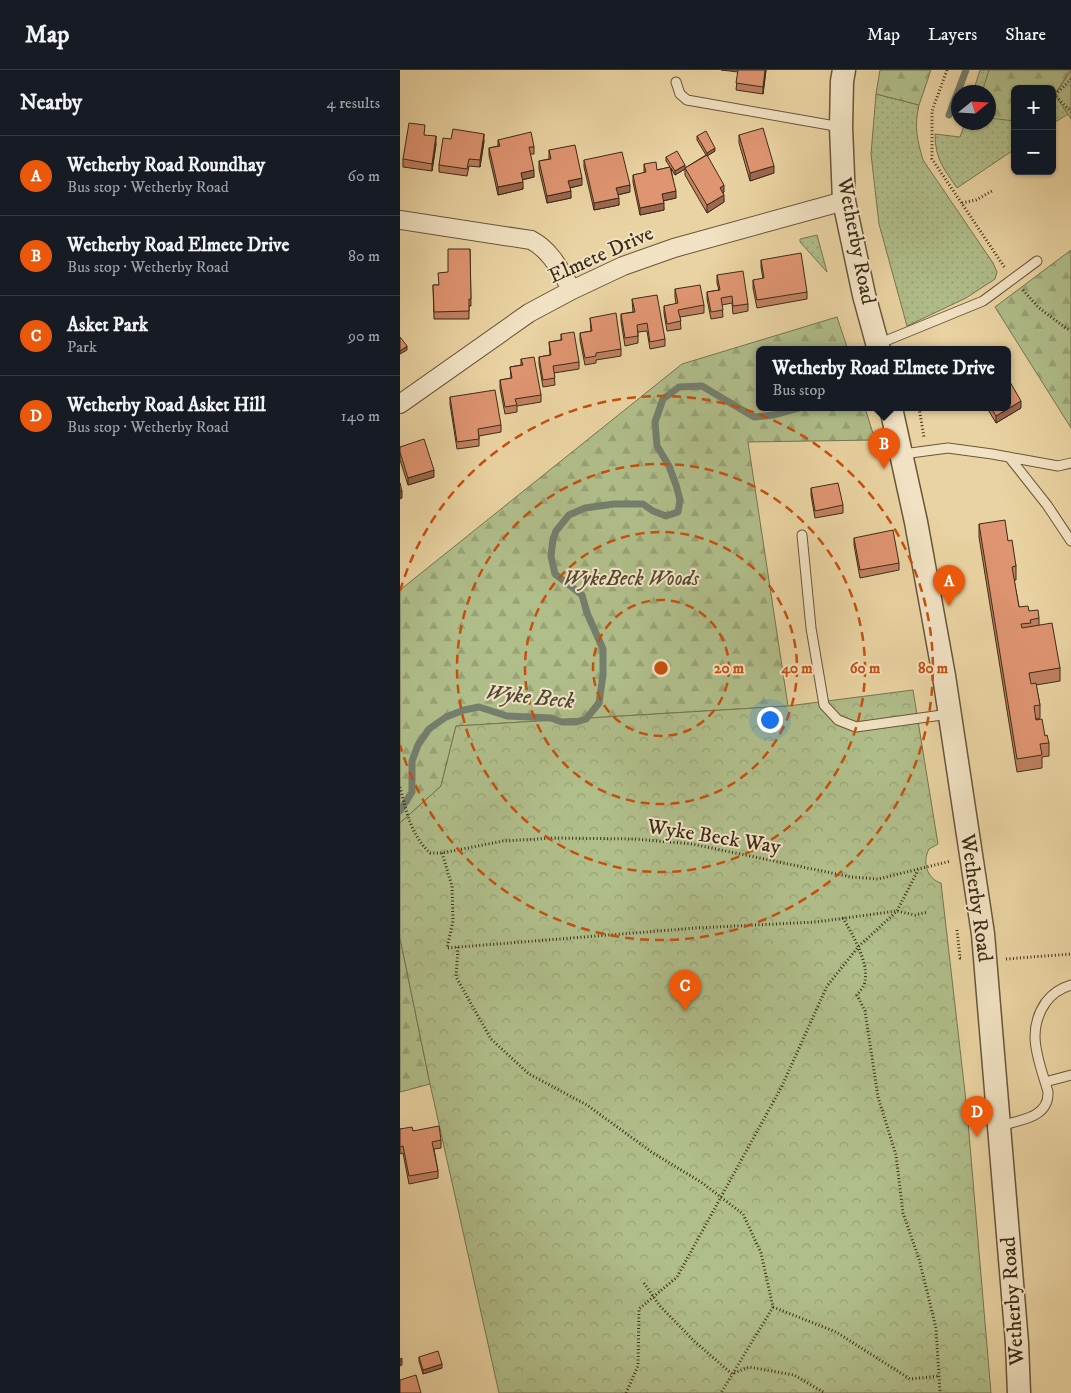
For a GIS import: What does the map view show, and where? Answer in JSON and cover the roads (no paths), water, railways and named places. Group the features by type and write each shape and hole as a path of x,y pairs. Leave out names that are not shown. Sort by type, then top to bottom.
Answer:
{"street":[{"name":"Wetherby Road","path":"844,70 841,127 844,201 864,295 879,346"},
{"name":"Elmete Drive","path":"400,404 529,313 623,266 674,248 844,201"},
{"path":"400,220 531,240 540,244 548,253 572,290"},
{"name":"Wetherby Road","path":"892,411 916,522 950,714 980,909 986,960 1019,1393"}],"lane":[{"path":"676,82 680,94 687,100 841,127"},
{"path":"881,346 983,301 1037,261"},
{"path":"900,455 948,448 1058,466 1071,463"},
{"path":"1009,457 1047,505 1071,541"},
{"path":"802,535 812,628 824,705 838,720 856,727 950,714"},
{"path":"999,1126 1030,1118 1042,1111 1048,1098 1035,1047 1034,1029 1039,1012 1050,997 1064,987 1071,985"},
{"path":"1045,1082 1071,1075"}],"waterway":[{"name":"Wyke Beck","path":"949,115 966,70"},
{"name":"Wyke Beck","path":"400,811 412,792 412,761 418,745 429,729 446,717 479,707 507,716 551,718 562,722 576,722 586,719 599,703 603,675 603,649 587,613 582,595 555,574 551,556 553,539 556,531 569,515 585,508 614,504 643,504 653,511 666,516 678,512 680,500 676,485 669,466 657,446 655,422 663,399 679,387 702,386 754,417 788,411"}],"place":[{"name":"Wetherby Road Elmete Drive","path":"884,469"},
{"name":"Wetherby Road Roundhay","path":"949,606"},
{"name":"Asket Park","path":"685,1011"},
{"name":"Wetherby Road Asket Hill","path":"977,1137"}],"park label":[{"name":"WykeBeck Woods","path":"631,579"}]}
